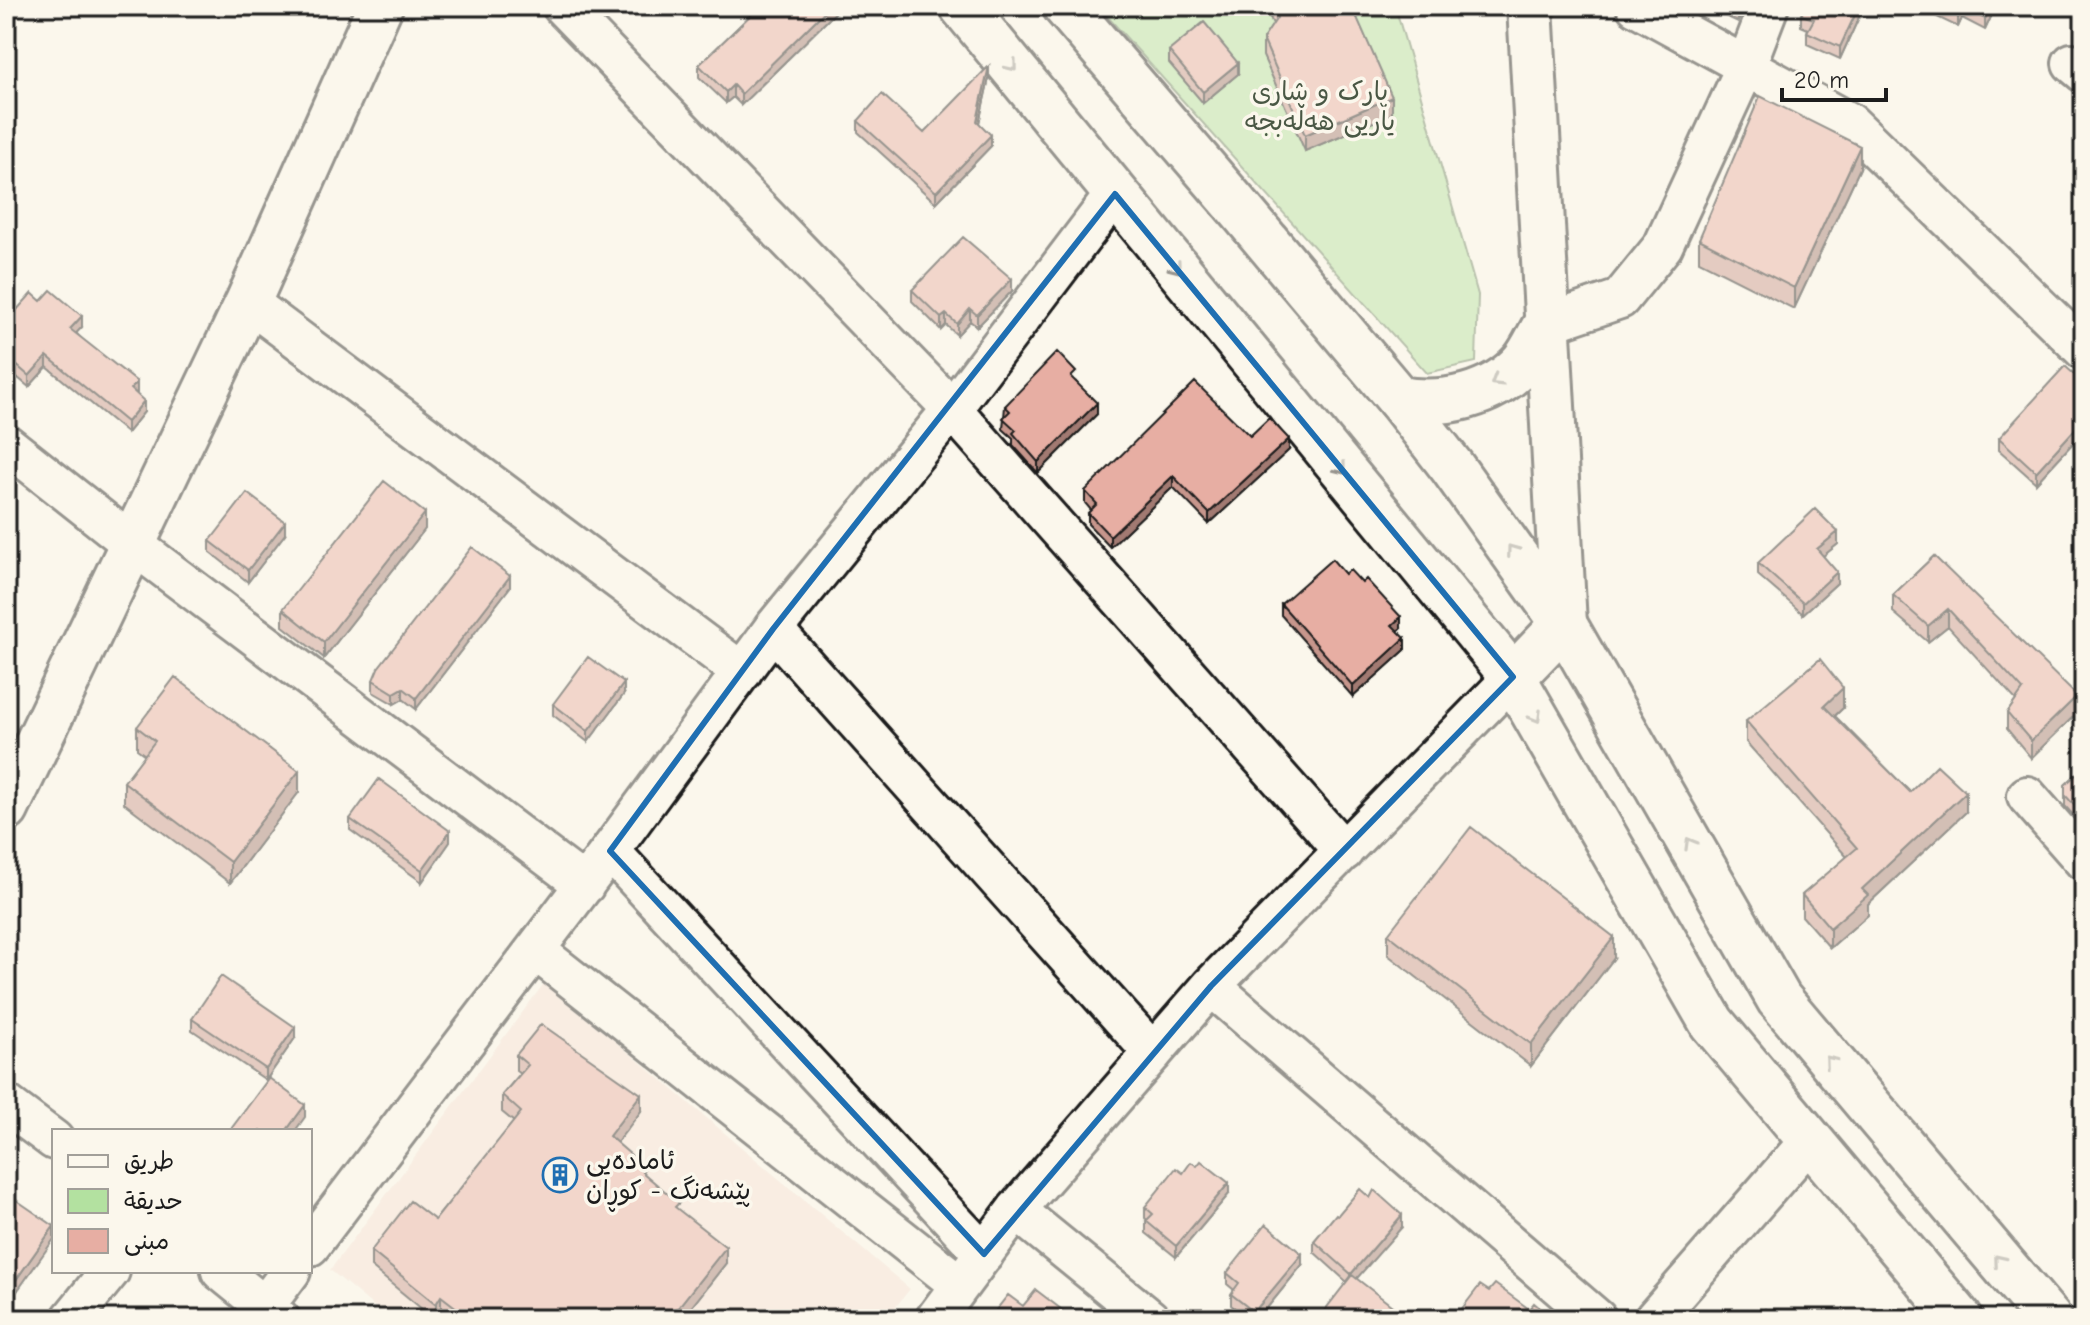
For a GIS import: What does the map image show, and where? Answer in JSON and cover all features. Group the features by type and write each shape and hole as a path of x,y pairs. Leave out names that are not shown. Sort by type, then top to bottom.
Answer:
{"main road":[{"path":"6,809 248,302 380,6"},
{"path":"962,6 1513,677 1712,1023 1960,1319"},
{"path":"1065,6 1399,399 1452,467 1564,624 1779,999 2049,1319"},
{"path":"1513,677 1564,624 1530,6"},
{"path":"1399,399 1442,402 1471,395 1505,377 1524,360 1546,324"}],"street":[{"path":"562,6 952,409 1344,851"},
{"path":"1636,6 1850,123 2084,350"},
{"path":"1546,324 1620,299 1663,246 1746,66 1769,6"},
{"path":"312,1243 585,885 773,629 952,409 1115,194"},
{"path":"248,302 742,672"},
{"path":"6,444 131,543 585,885"},
{"path":"773,629 1153,1053"},
{"path":"935,1319 1016,1210 1211,986 1513,677"},
{"path":"2027,796 2084,861"},
{"path":"610,851 984,1254"},
{"path":"535,950 960,1285"},
{"path":"1211,986 1597,1319"},
{"path":"6,1104 52,1138"},
{"path":"1654,1319 1810,1140"},
{"path":"1016,1210 1150,1319"},
{"path":"71,1319 108,1273"},
{"path":"223,1273 272,1313 290,1273"}],"highlighted area":[{"path":"1115,194 1513,677 1211,986 984,1254 610,851 773,629"}],"shaded area":[{"path":"545,982 910,1289 886,1319 389,1319 330,1270"}],"green space":[{"name":"پارک و شاری یاریی ھەڵەبجە","path":"1098,6 1395,6 1478,295 1476,362 1427,373"}],"building":[{"path":"760,6 830,6 741,94 733,85 726,92 699,65"},
{"path":"1272,6 1352,6 1392,97 1305,135 1263,39 1277,18"},
{"path":"1805,6 1859,6 1840,47 1807,32 1814,19 1801,15"},
{"path":"1937,6 1991,6 1985,19 1962,7 1958,16"},
{"path":"1204,22 1238,63 1203,92 1169,51"},
{"path":"989,66 977,121 991,135 936,192 858,121 882,94 924,133"},
{"path":"1760,96 1860,146 1794,288 1699,239"},
{"path":"963,237 1012,279 977,315 970,309 957,324 946,314 941,318 912,290"},
{"path":"51,290 82,316 70,329 137,382 131,389 144,401 127,422 47,356 29,376 6,356 6,322 32,293 41,301"},
{"path":"1057,352 1076,372 1071,377 1097,403 1038,462 1013,433 1016,430 1003,418 1010,411 1005,406"},
{"path":"2065,366 2084,383 2084,419 2036,472 1999,438"},
{"path":"1195,382 1250,436 1269,418 1289,439 1209,513 1173,476 1110,536 1088,513 1097,504 1085,491"},
{"path":"384,481 425,513 324,642 283,609"},
{"path":"247,493 285,522 248,570 210,541"},
{"path":"1815,509 1838,532 1817,549 1837,572 1803,603 1758,563"},
{"path":"472,547 510,576 416,698 403,688 394,693 373,680 378,668"},
{"path":"1934,556 2077,696 2031,741 2007,713 2023,690 1948,609 1928,626 1893,595"},
{"path":"1332,559 1345,574 1350,570 1362,583 1366,579 1401,617 1392,625 1405,638 1353,686 1281,604"},
{"path":"588,657 624,683 588,731 553,704"},
{"path":"1820,659 1843,688 1824,706 1910,792 1937,765 1966,792 1862,889 1868,895 1830,928 1802,895 1857,848 1746,721"},
{"path":"175,677 299,771 230,862 124,782 155,741 137,727"},
{"path":"2084,767 2084,816 2065,795 2065,785"},
{"path":"379,779 450,831 422,870 350,819"},
{"path":"1471,827 1614,937 1531,1044 1388,934"},
{"path":"221,976 295,1027 266,1069 192,1019"},
{"name":"ئامادەیی پێشەنگ - کوڕان","path":"541,1024 641,1094 609,1136 645,1167 642,1172 679,1203 675,1207 726,1247 669,1319 471,1319 441,1296 436,1304 371,1251 410,1201 435,1220 521,1112 502,1095 528,1065 516,1055"},
{"path":"269,1078 305,1105 287,1129 231,1129"},
{"path":"1201,1161 1229,1183 1176,1246 1146,1221 1153,1214 1145,1207 1176,1168 1183,1173 1191,1162 1197,1166"},
{"path":"1360,1189 1370,1198 1374,1190 1402,1215 1351,1274 1314,1241"},
{"path":"6,1193 52,1225 52,1229 6,1294"},
{"path":"1266,1224 1302,1254 1254,1312 1231,1294 1239,1283 1227,1273"},
{"path":"1352,1275 1409,1319 1318,1319"},
{"path":"1495,1284 1529,1309 1534,1303 1553,1319 1454,1319 1480,1285 1489,1291"},
{"path":"1036,1290 1074,1319 989,1319 1008,1295 1023,1306"},
{"path":"1765,1309 1775,1319 1755,1319"}],"place":[{"name":"ئامادەیی پێشەنگ - کوڕان","path":"560,1175"}]}
